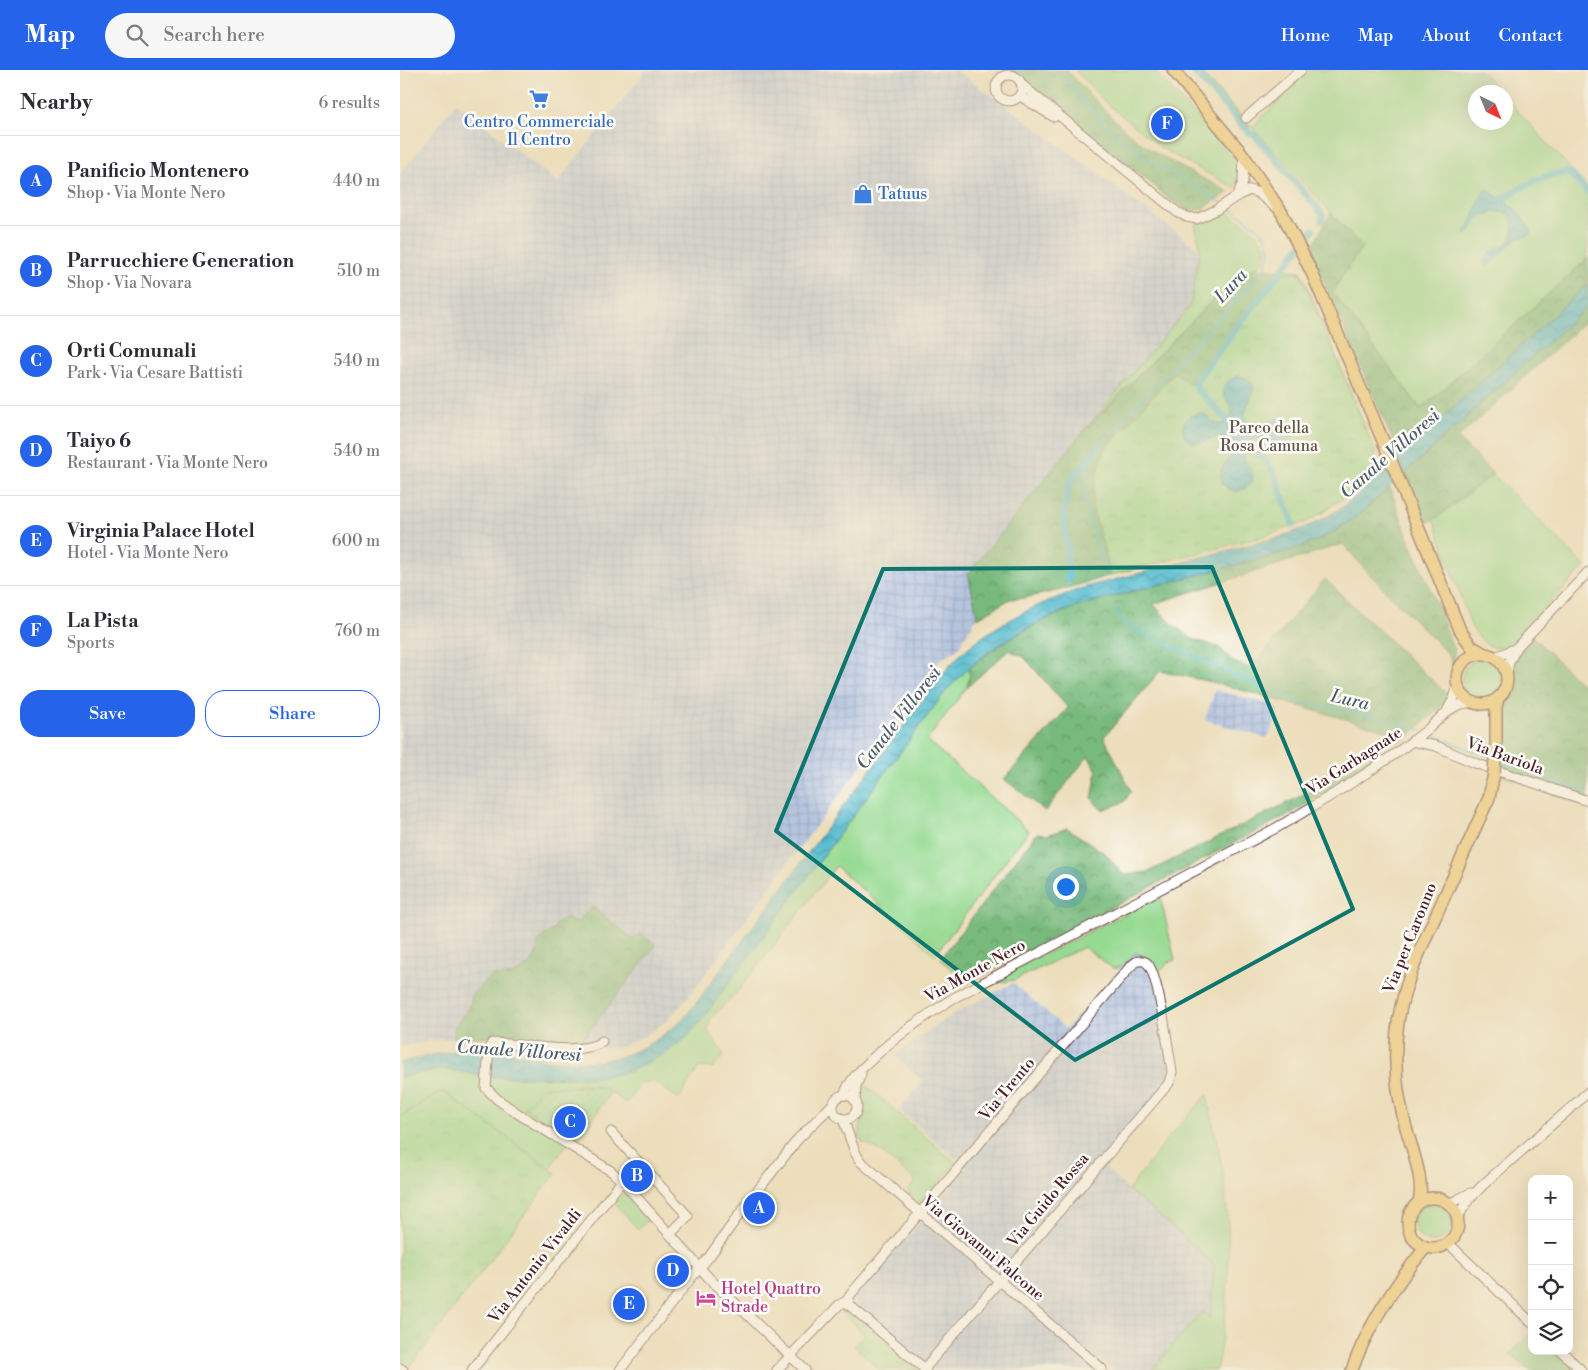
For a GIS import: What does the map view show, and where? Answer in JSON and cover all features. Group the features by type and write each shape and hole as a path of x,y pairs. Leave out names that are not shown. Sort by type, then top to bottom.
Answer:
{"main road":[{"path":"1173,70 1244,156 1282,213 1312,273 1460,630 1472,646 1483,653 1495,657 1507,672 1506,686 1498,698 1496,707 1496,738"},
{"path":"1460,630 1462,663"},
{"path":"1483,653 1475,654 1462,663 1458,670 1458,686 1464,696 1486,710 1490,715 1496,738"},
{"path":"1475,702 1487,703 1498,698"},
{"name":"Via per Caronno","path":"1417,1168 1397,1086 1395,1044 1397,1024 1403,993 1413,967 1489,798 1494,773 1496,738"},
{"path":"1413,1239 1426,1247 1437,1248 1448,1243 1456,1232 1457,1218 1455,1211 1430,1192 1417,1168"},
{"path":"1417,1168 1420,1186 1419,1202"},
{"path":"1352,1370 1368,1334 1398,1282 1410,1256 1413,1239 1408,1226 1410,1212 1419,1202 1428,1198 1443,1201"},
{"path":"1398,1282 1426,1247"}],"street":[{"path":"1246,118 1301,70"},
{"path":"1022,85 1020,96 1010,102 1000,98 995,88 998,80 1004,73 1018,78 1022,85 1177,212 1187,218 1197,219 1250,190 1258,193 1282,213"},
{"path":"1020,96 1090,140"},
{"path":"1237,196 1243,182 1244,156"},
{"path":"1507,672 1509,662 1517,648 1588,572"},
{"path":"1495,657 1517,648"},
{"name":"Via Garbagnate","path":"1445,714 1458,686"},
{"name":"Via Garbagnate","path":"1110,915 1276,828 1350,783 1412,741 1460,703 1475,702"},
{"name":"Via Bariola","path":"1412,741 1436,746 1475,763 1588,801"},
{"name":"Via Monte Nero","path":"844,1095 852,1078 906,1029 952,999 1110,915"},
{"name":"Via Trento","path":"777,1370 839,1305 848,1300 850,1295 1130,967 1136,961 1141,961 1150,967 1156,983 1172,1072 1169,1082 1137,1120"},
{"path":"602,1041 591,1047 536,1047 494,1043 488,1048 486,1083 488,1091 497,1099 606,1167 622,1181 701,1268 806,1370"},
{"name":"Via Monte Nero","path":"855,1101 857,1081 864,1067"},
{"path":"1457,1218 1468,1199 1484,1183 1588,1092"},
{"path":"620,1370 690,1278 701,1268 798,1139 836,1099 844,1095 850,1096 855,1101 857,1108 852,1144"},
{"path":"834,1103 834,1111 841,1118"},
{"path":"810,1126 829,1118 849,1118 855,1115"},
{"name":"Via Giovanni Falcone","path":"841,1118 860,1161 999,1282 1102,1368"},
{"name":"Via Guido Rossa","path":"925,1369 1137,1120"},
{"path":"611,1132 688,1216 670,1234"},
{"name":"Via Antonio Vivaldi","path":"472,1370 622,1181"},
{"path":"1443,1201 1461,1198 1484,1183"},
{"path":"1448,1243 1528,1319"},
{"path":"848,1300 849,1305 925,1369"},
{"path":"1565,1355 1581,1370"}],"highlighted area":[{"path":"1212,567 1353,909 1075,1060 776,831 883,569"}],"shaded area":[{"path":"646,70 955,70 1008,107 1200,250 1190,306 968,574 978,618 957,650 941,659 688,997 668,1020 644,1036 618,1048 486,1037 439,1039 400,1047 400,174 456,103 558,182"},
{"path":"1215,690 1279,707 1270,734 1266,738 1205,720"},
{"path":"1136,952 1152,963 1158,972 1181,1075 1105,1168 1215,1265 1210,1318 1201,1312 1152,1370 1114,1370 1103,1364 1098,1370 934,1370 852,1300 967,1168 899,1110 923,1081 895,1056 924,1033 955,1013 1013,983 1066,1029"}],"green space":[{"path":"1007,70 1067,70 1132,136 1167,159 1229,192 1202,209 1192,211 1170,200 1139,173 1083,132 1064,112 1058,110"},
{"path":"1075,70 1154,70 1238,163 1240,170 1235,188 1161,148 1104,101"},
{"path":"1194,70 1199,70 1252,127 1245,127"},
{"path":"1308,70 1480,70 1494,85 1468,85 1468,130 1513,130 1513,106 1588,188 1588,258 1422,410 1332,292 1362,247 1252,127"},
{"path":"1224,210 1257,235 1266,251 1264,259 1257,267 1238,274 1082,433 1190,306 1200,250 1195,224"},
{"path":"1331,213 1362,247 1332,292 1421,409 1588,258 1588,284 1398,458 1391,436 1310,250"},
{"name":"Parco della Rosa Camuna","path":"1256,268 1301,271 1375,452 1373,473 1323,513 1133,551 1111,575 1061,590 1010,599 978,618 968,574 1082,433 1238,274"},
{"name":"Parco della Rosa Camuna","path":"1283,273 1301,273 1375,452 1373,473 1343,498 1309,521 1257,538 1111,575 1092,505 1096,476 1105,449 1175,372 1189,384 1195,383"},
{"path":"1588,306 1588,319 1458,438 1493,474 1434,520 1425,523 1406,473"},
{"path":"1493,474 1585,566 1509,646 1503,648 1487,644 1471,626 1434,520"},
{"path":"1390,488 1454,651 1454,670 1449,655 1371,576 1343,544 1153,604 1171,623 1192,639 1219,647 1233,662 1251,668 1325,579 1450,697 1426,721 1400,742 1391,732 1216,683 1160,671 1104,737 1131,791 1124,802 1102,810 1092,799 1097,771 1088,756 1045,811 1004,779 1068,708 1024,657 1009,650 967,687 970,676 968,669 994,649 1050,617 1080,605 1286,552 1325,537 1358,516"},
{"path":"1533,637 1588,690 1588,807 1499,774 1502,743 1501,706 1511,688 1513,662"},
{"path":"1486,659 1493,662 1499,668 1502,679 1501,687 1493,696 1486,699 1478,699 1471,696 1463,687 1462,675 1465,668 1474,660"},
{"path":"968,669 970,676 967,687 927,740 1029,831 935,955 836,866 739,990 710,1019 708,1032 724,1055 713,1068 699,1067 679,1099 653,1081 642,1083 626,1103 606,1089 593,1086 542,1087 524,1108 573,1136 549,1169 442,1091 400,1117 400,1079 414,1074 441,1069 498,1077 573,1078 630,1071 666,1053 700,1022 945,692"},
{"path":"1390,751 1299,809 966,984 940,959 1037,833 1048,835 1067,828 1106,854 1123,875 1148,872 1297,798 1377,753"},
{"path":"1160,896 1175,960 1169,962 1158,972 1152,963 1136,952 1123,966 1114,969 1084,947 1014,980 984,985"},
{"path":"592,907 634,940 640,933 656,945 579,1044 486,1037 455,1038 454,1028 470,1006 472,994 493,975 512,975 524,969 537,953 538,940 553,930 557,923 567,918 576,923"},
{"path":"865,1084 956,1163 921,1204 907,1191 916,1181 877,1149 862,1142 859,1136 864,1108 862,1096"},
{"path":"593,1086 611,1092 579,1139 524,1108 542,1087"},
{"path":"442,1091 556,1173 409,1368 400,1361 400,1117"},
{"path":"1207,1095 1224,1177 1229,1257 1224,1325 1216,1370 1152,1370 1202,1312 1210,1318 1214,1265 1128,1190 1168,1138"},
{"path":"627,1190 652,1217 638,1229 614,1203"},
{"path":"1433,1204 1446,1210 1452,1223 1446,1236 1433,1242 1420,1236 1414,1223 1420,1210"},
{"path":"844,1307 919,1370 880,1370 854,1346 865,1334 840,1312"},
{"path":"1528,1337 1528,1355 1559,1355 1576,1370 1529,1370 1510,1354"}],"water":[{"path":"1486,189 1515,209 1532,231 1528,236 1516,240 1492,263 1486,266 1484,262 1488,254 1510,241 1513,229 1512,220 1509,215 1505,212 1494,212 1481,217 1470,230 1463,234 1470,225"},
{"path":"1588,284 1588,306 1358,516 1335,531 1314,542 1286,552 1080,605 1022,631 970,667 945,692 700,1022 686,1038 666,1053 630,1071 590,1078 498,1077 441,1069 414,1074 400,1079 400,1063 470,1049 491,1049 535,1058 579,1062 600,1061 619,1057 655,1041 689,1012 939,678 963,652 1006,622 1037,606 1086,587 1280,537 1302,529 1332,514 1359,494"},
{"path":"1239,376 1249,380 1253,386 1253,392 1246,412 1246,418 1251,424 1260,427 1274,420 1281,420 1289,425 1292,435 1288,442 1280,446 1274,445 1263,438 1256,438 1247,443 1243,452 1253,479 1244,489 1234,491 1222,483 1221,477 1222,468 1232,452 1228,442 1223,438 1216,438 1195,443 1189,441 1183,429 1186,420 1196,414 1207,416 1216,424 1222,424 1229,420 1232,410 1225,398 1224,390 1226,383"}],"waterway":[{"name":"Lura","path":"1055,70 1072,86 1108,127 1145,157 1221,202"},
{"path":"1192,70 1235,117"},
{"path":"1238,121 1249,133 1254,134 1320,211 1323,215 1322,220"},
{"path":"1501,200 1534,182 1561,173 1570,173 1588,192"},
{"name":"Lura","path":"1106,572 1088,515 1084,492 1087,473 1099,446 1264,270 1270,254 1265,235 1227,206"},
{"path":"1234,427 1198,390 1196,380 1313,230"},
{"path":"1243,437 1274,472 1293,524"},
{"path":"1069,580 1064,511 1070,482 1099,446"},
{"name":"Lura","path":"1116,610 1121,618 1133,628 1262,688 1307,703 1371,716 1422,730"},
{"name":"Lura","path":"1429,733 1490,756"},
{"name":"Lura","path":"1499,760 1588,793"}],"place":[{"name":"Centro Commerciale Il Centro","path":"539,99"},
{"name":"La Pista","path":"1167,124"},
{"name":"Tatuus","path":"863,194"},
{"name":"Orti Comunali","path":"570,1122"},
{"name":"Parrucchiere Generation","path":"637,1176"},
{"name":"Panificio Montenero","path":"759,1208"},
{"name":"Taiyo 6","path":"673,1271"},
{"name":"Hotel Quattro Strade","path":"706,1298"},
{"name":"Virginia Palace Hotel","path":"629,1304"}],"water label":[{"name":"Canale Villoresi","path":"1390,454"},
{"name":"Canale Villoresi","path":"899,718"},
{"name":"Canale Villoresi","path":"519,1051"}]}
